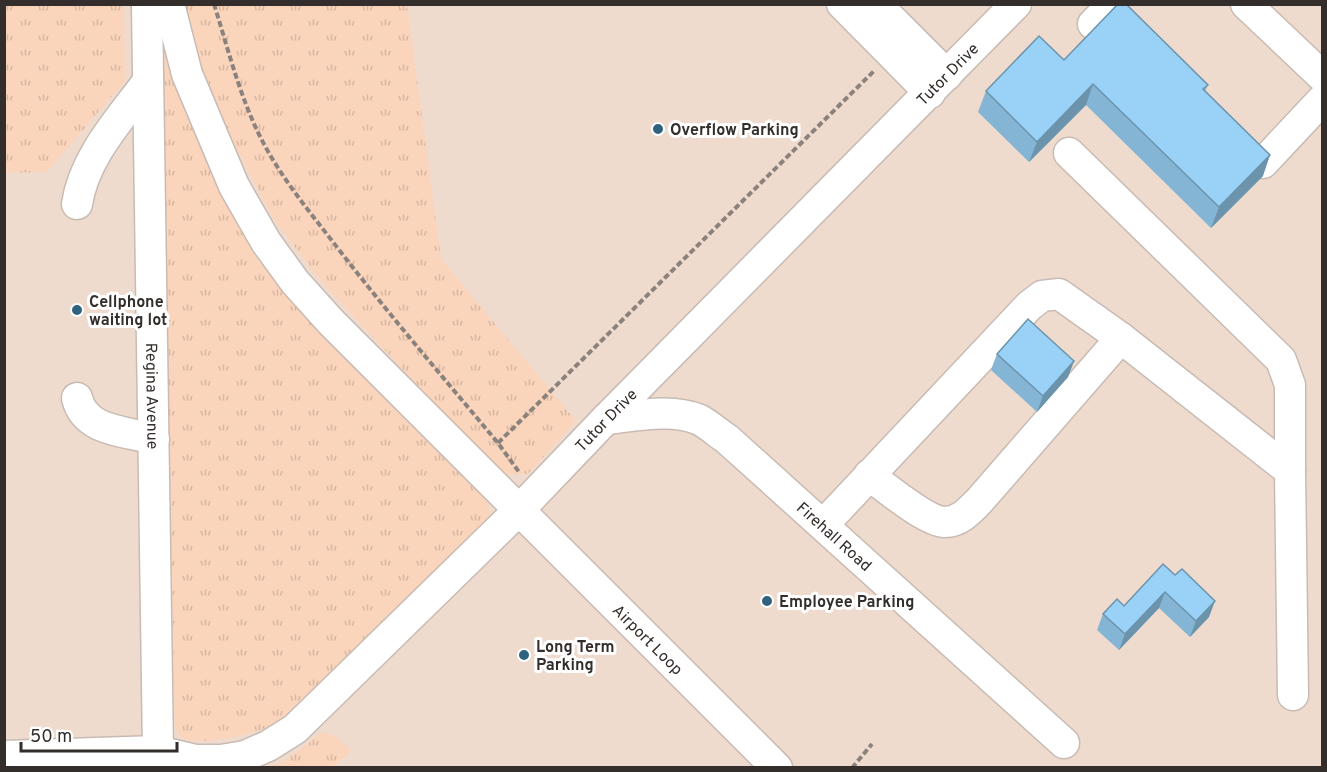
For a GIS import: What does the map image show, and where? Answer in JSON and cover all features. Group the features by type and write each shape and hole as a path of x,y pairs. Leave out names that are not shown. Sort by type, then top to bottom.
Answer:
{"street":[{"name":"Regina Avenue","path":"147,4 154,440 156,759"},
{"path":"168,4 187,74 204,117 234,186 266,242 295,282 331,322 527,502"},
{"path":"842,4 890,55 938,84"},
{"path":"876,4 938,84"},
{"name":"Tutor Drive","path":"4,756 69,761 221,760 245,756 268,746 295,729 527,502 1016,4"},
{"path":"1246,4 1323,76"},
{"path":"77,204 97,151 148,81"},
{"path":"1263,163 1323,100"},
{"path":"1069,153 1281,360 1290,385 1293,695"},
{"path":"823,525 1029,306 1042,296 1059,294 1121,338 1290,471"},
{"path":"869,476 928,517 945,522 963,517 980,501 1121,338"},
{"path":"77,398 83,414 97,426 154,440"},
{"name":"Firehall Road","path":"606,419 666,414 700,420 726,439 823,525 1064,744"},
{"name":"Airport Loop","path":"527,502 777,768"}],"path":[{"path":"214,4 233,69 247,104 264,144 287,182 355,271 498,443 527,502"},
{"path":"498,443 890,55"},
{"path":"852,768 872,744"}],"shaded area":[{"path":"4,5 1322,5 1322,767 5,767"}],"green space":[{"path":"4,5 124,5 125,81 47,172 5,173"},
{"path":"182,5 407,5 441,259 576,421 528,474 503,475 315,274 273,218 205,89"},
{"path":"160,45 166,50 184,109 231,210 272,274 362,376 488,502 490,518 304,702 281,719 258,731 200,741 183,738 175,727 163,96"},
{"path":"322,733 335,736 351,751 333,767 268,767 284,761"}],"building":[{"path":"1118,4 1126,4 1208,85 1203,89 1270,155 1219,207 1093,84 1037,142 986,91 1039,36 1064,60"},
{"path":"1028,319 1074,361 1043,396 997,354"},
{"path":"1163,564 1175,575 1182,569 1215,601 1196,621 1165,592 1125,634 1103,614 1117,599 1124,606"}],"place":[{"name":"Overflow Parking","path":"658,129"},
{"name":"Cellphone waiting lot","path":"77,310"},
{"name":"Employee Parking","path":"767,601"},
{"name":"Long Term Parking","path":"524,655"}]}
